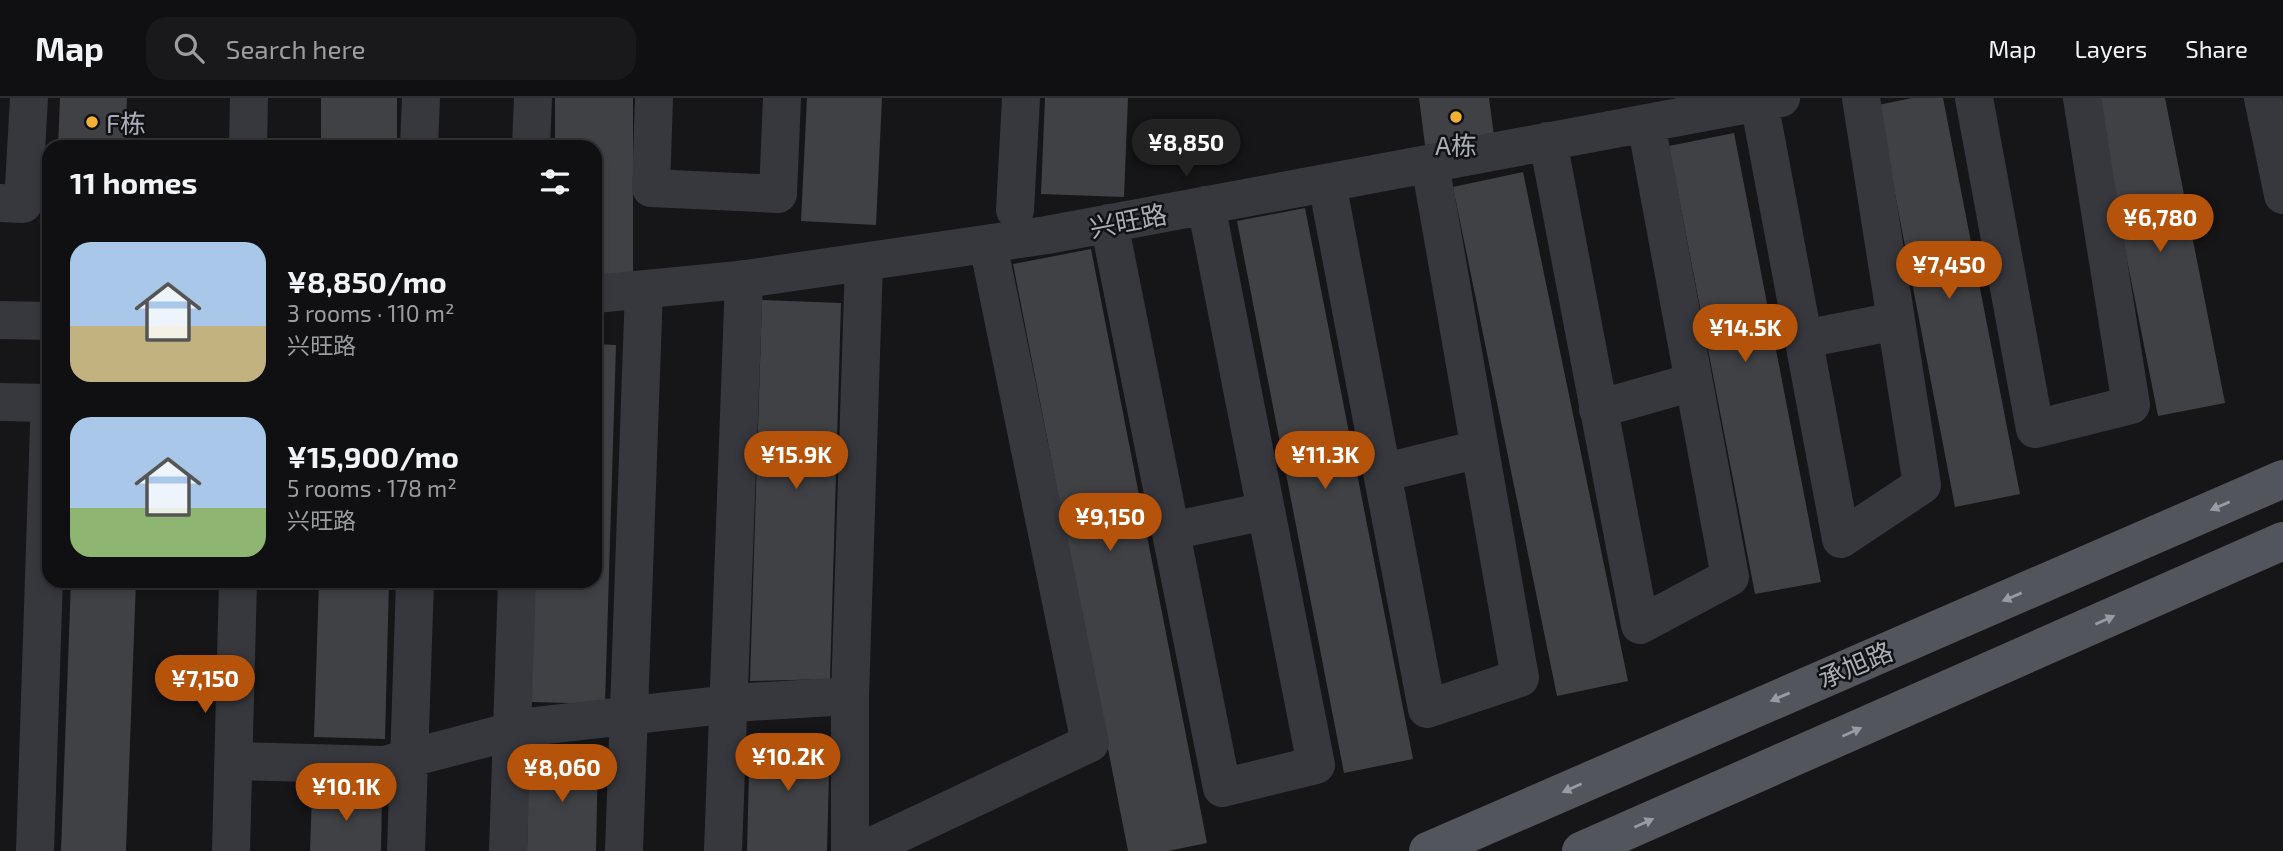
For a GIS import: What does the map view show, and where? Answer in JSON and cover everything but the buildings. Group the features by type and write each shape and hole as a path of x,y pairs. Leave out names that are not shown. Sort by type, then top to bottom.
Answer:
{"main road":[{"name":"承旭路","path":"1428,851 2283,479"},
{"path":"1581,851 2283,541"}],"street":[{"path":"0,203 23,204 29,98"},
{"path":"248,140 249,98"},
{"path":"419,140 421,98"},
{"path":"531,140 533,98"},
{"path":"654,98 651,188 778,194 782,98"},
{"path":"1015,210 1021,98"},
{"path":"1770,100 1804,339 1841,539 1922,485 1861,98"},
{"path":"1974,98 2035,429 2131,405 2082,98"},
{"path":"2263,98 2283,195"},
{"name":"兴旺路","path":"602,292 744,279 988,244 1770,100"},
{"path":"1548,141 1640,625 1730,577 1646,123"},
{"path":"1327,183 1427,709 1520,678 1430,164"},
{"path":"1109,223 1222,788 1316,765 1206,205"},
{"path":"862,851 1090,743 988,244"},
{"path":"850,851 850,696 864,262"},
{"path":"723,851 744,279"},
{"path":"624,851 644,289"},
{"path":"0,320 42,321"},
{"path":"1804,339 1896,321"},
{"path":"1598,409 1693,382"},
{"path":"0,402 42,403"},
{"path":"1382,473 1479,449"},
{"path":"1171,531 1266,511"},
{"path":"35,851 44,588"},
{"path":"231,851 238,588"},
{"path":"406,851 415,588"},
{"path":"508,851 517,588"},
{"path":"234,761 384,765 528,727 728,704 850,696"}],"place":[{"name":"A栋","path":"1456,117"},
{"name":"F栋","path":"92,122"}]}
